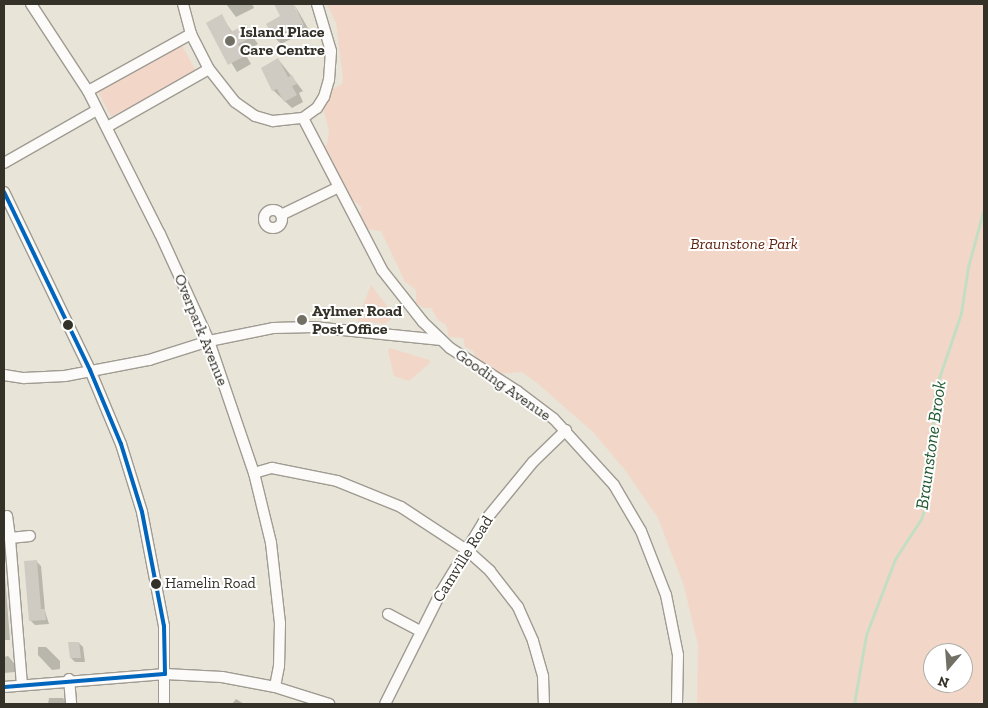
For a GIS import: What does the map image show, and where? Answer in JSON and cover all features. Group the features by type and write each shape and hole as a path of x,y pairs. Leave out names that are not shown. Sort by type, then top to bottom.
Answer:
{"street":[{"name":"Overpark Avenue","path":"30,4 88,91 209,341 254,473 277,583 281,643 275,687"},
{"path":"183,4 191,34 209,69 235,102 255,116 273,121 303,118 317,108 329,80 331,51 317,4"},
{"path":"88,91 191,34"},
{"path":"107,127 209,69"},
{"path":"4,163 97,110"},
{"name":"Gooding Avenue","path":"303,118 337,188 382,270 441,340 517,391 566,430 614,485 641,532 666,595 678,655 677,704"},
{"path":"281,214 337,188"},
{"path":"4,192 90,370 121,444 142,512 164,626 164,704"},
{"path":"4,375 48,378 149,360 209,341 248,332 314,327 441,340"},
{"name":"Camville Road","path":"385,704 420,630 483,523 509,491 566,430"},
{"path":"254,473 272,468 337,481 401,507 468,551 490,570 518,607 535,650 542,677 544,704"},
{"path":"7,516 22,685"},
{"path":"10,538 30,536"},
{"path":"388,614 420,630"},
{"path":"4,687 69,679 165,674 222,678 275,687 329,704"},
{"path":"69,679 71,704"}],"green space":[{"name":"Braunstone Park","path":"327,4 984,4 984,704 697,704 698,645 684,586 658,518 625,470 593,432 537,383 522,372 500,374 477,359 473,351 465,347 463,338 449,337 446,325 438,320 431,308 423,308 416,303 416,290 405,282 381,231 365,229 358,216 362,208 348,195 342,179 329,180 325,174 322,147 327,145 329,131 323,108 325,93 342,84 336,23"},
{"path":"182,45 196,71 111,117 97,90"},
{"path":"371,285 391,311 392,318 385,324 357,321"},
{"path":"390,348 429,360 430,363 409,381 394,376 388,351"}],"building":[{"path":"274,4 293,4 303,23 274,38 266,24 280,16"},
{"name":"Island Place Care Centre","path":"222,14 231,32 246,24 252,37 238,44 245,56 228,65 206,23"},
{"path":"278,58 288,77 292,75 297,84 292,86 297,95 284,102 277,89 272,91 261,68"},
{"path":"37,560 41,609 45,609 46,620 29,621 24,561"},
{"path":"68,642 79,642 81,658 70,658"}],"waterway":[{"name":"Braunstone Brook","path":"854,704 866,635 895,559 921,519 928,498 935,390 961,313 968,267 984,208"}],"transit line":[{"path":"4,192 90,370 121,444 142,512 164,626 165,674 4,687"}],"place":[{"name":"Island Place Care Centre","path":"230,41"},
{"name":"Aylmer Road Post Office","path":"302,320"},
{"name":"Hamelin Road","path":"156,584"}]}
